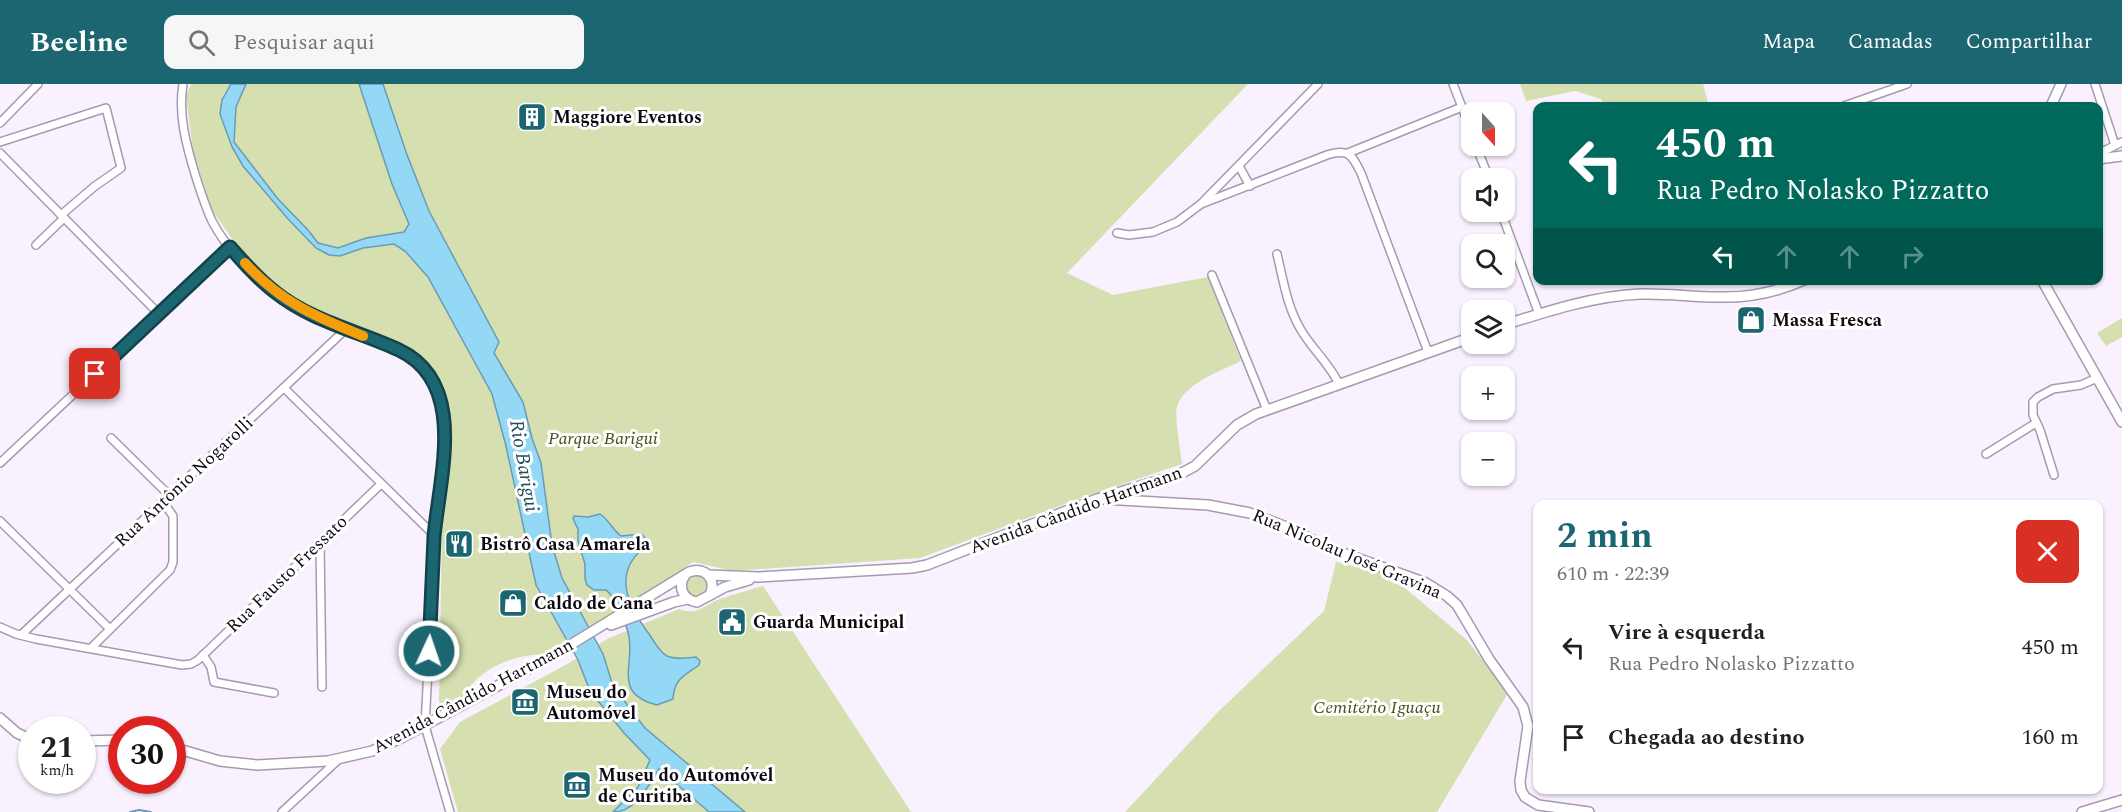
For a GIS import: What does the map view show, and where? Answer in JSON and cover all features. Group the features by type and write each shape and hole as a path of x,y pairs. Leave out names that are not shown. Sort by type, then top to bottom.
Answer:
{"main road":[{"path":"2052,102 2061,84"},
{"path":"2103,158 2122,156"},
{"path":"1515,322 1603,299 1630,295 1657,294 1720,298 1776,291 1791,285"},
{"path":"2045,285 2122,422"},
{"name":"Avenida Cândido Hartmann","path":"708,575 759,577 918,567 1097,499 1188,470 1201,461 1245,419 1461,341"},
{"name":"Rua Nicolau José Gravina","path":"1097,499 1208,505 1250,513 1276,522 1329,548 1437,589 1457,605 1492,665 1523,707 1528,726 1520,781 1521,790 1526,797 1538,805 1589,812"},
{"path":"694,570 708,575 713,584 710,595 702,601 688,599 681,588 685,575 694,570"},
{"name":"Avenida Cândido Hartmann","path":"618,620 640,603 685,575"},
{"name":"Avenida Cândido Hartmann","path":"710,595 733,584 759,577"},
{"name":"Avenida Cândido Hartmann","path":"186,751 238,764 311,763 338,760 372,751 425,726 595,631 618,620 688,599"},
{"path":"0,718 18,733"},
{"path":"2082,812 2122,800"}],"street":[{"path":"0,123 38,84"},
{"path":"183,84 181,110 189,152 207,210 230,247 275,293 306,312 412,358 422,366 435,387 443,412 445,438 435,536 425,726 450,812"},
{"path":"1117,232 1129,235 1153,232 1177,222 1201,204 1318,84"},
{"path":"1453,84 1461,104"},
{"path":"1855,102 1907,84"},
{"path":"2095,84 2102,102"},
{"path":"2103,105 2118,144 2103,152"},
{"path":"1348,153 1461,106"},
{"path":"0,141 106,108 121,168 95,186 36,245"},
{"path":"1201,204 1327,155 1339,151 1348,153 1354,158 1362,173 1428,352"},
{"path":"0,153 159,314"},
{"path":"1239,166 1250,186"},
{"path":"1505,222 1539,314"},
{"path":"0,463 230,247"},
{"path":"1277,254 1289,303 1297,324 1330,367 1339,384"},
{"path":"1212,275 1267,410"},
{"name":"Rua Antônio Nogarolli","path":"21,635 346,329"},
{"path":"2054,475 2036,423 2032,408 2033,402 2053,389 2081,385 2097,378"},
{"path":"284,388 435,536"},
{"path":"1986,454 2036,423"},
{"path":"111,438 170,496"},
{"name":"Rua Fausto Fressato","path":"91,648 191,664 381,484"},
{"path":"0,627 21,635 91,648 170,570 173,516 163,502"},
{"path":"0,521 110,629"},
{"path":"320,542 322,687"},
{"path":"203,655 211,667 214,682 274,693"},
{"path":"282,812 338,760"},
{"path":"291,804 294,812"}],"green space":[{"name":"Parque Barigui","path":"191,84 1248,84 1067,273 1113,295 1208,277 1241,361 1195,384 1181,398 1176,418 1182,464 1081,498 920,558 733,571 693,562 624,609 553,651 547,654 515,658 485,672 469,687 458,706 439,706 442,525 450,446 447,407 438,381 426,364 408,349 311,310 274,286 239,249 212,210 193,151 186,96"},
{"path":"1520,84 1703,84 1708,102 1603,102 1601,99 1575,91 1526,101"},
{"path":"2122,318 2122,337 2106,346 2097,333"},
{"name":"Cemitério Iguaçu","path":"1336,562 1388,574 1467,640 1508,693 1437,812 1125,812 1217,713 1324,611"},
{"path":"697,574 705,578 709,586 705,594 697,598 689,594 685,586 689,578"},
{"path":"763,586 911,812 458,812 440,749 460,722 569,663 607,639 679,609 691,611 701,609 720,599"}],"water":[{"name":"Rio Barigui","path":"231,84 246,84 236,107 234,142 278,199 318,243 338,248 366,238 404,232 409,224 392,184 359,84 383,84 429,211 499,342 494,353 523,402 541,463 552,545 562,578 603,654 613,686 645,728 745,812 709,812 659,769 635,803 621,811 613,812 638,787 650,760 624,733 590,691 578,660 536,585 506,446 492,394 428,277 405,251 394,244 363,248 340,256 329,255 316,248 243,166 232,147 220,114 222,100"},
{"path":"600,514 621,536 642,534 649,544 637,554 630,565 626,576 626,587 634,611 657,646 670,657 696,657 700,661 699,665 678,682 673,699 657,705 643,700 634,693 630,685 628,632 610,594 606,590 594,590 587,585 585,579 585,564 578,541 578,529 573,519 574,516 588,517"}],"waterway":[{"path":"130,812 139,810 151,812"}],"slow traffic":[{"path":"245,263 275,293 292,304 363,336"}],"place":[{"name":"Maggiore Eventos","path":"532,117"},
{"name":"Massa Fresca","path":"1751,320"},
{"name":"Bistrô Casa Amarela","path":"459,544"},
{"name":"Caldo de Cana","path":"513,603"},
{"name":"Guarda Municipal","path":"732,622"},
{"name":"Museu do Automóvel","path":"525,702"},
{"name":"Museu do Automóvel de Curitiba","path":"577,785"}],"route":[{"path":"95,374 230,247 263,282 292,304 321,319 399,351 422,366 435,387 445,425 435,536 429,651"}]}
